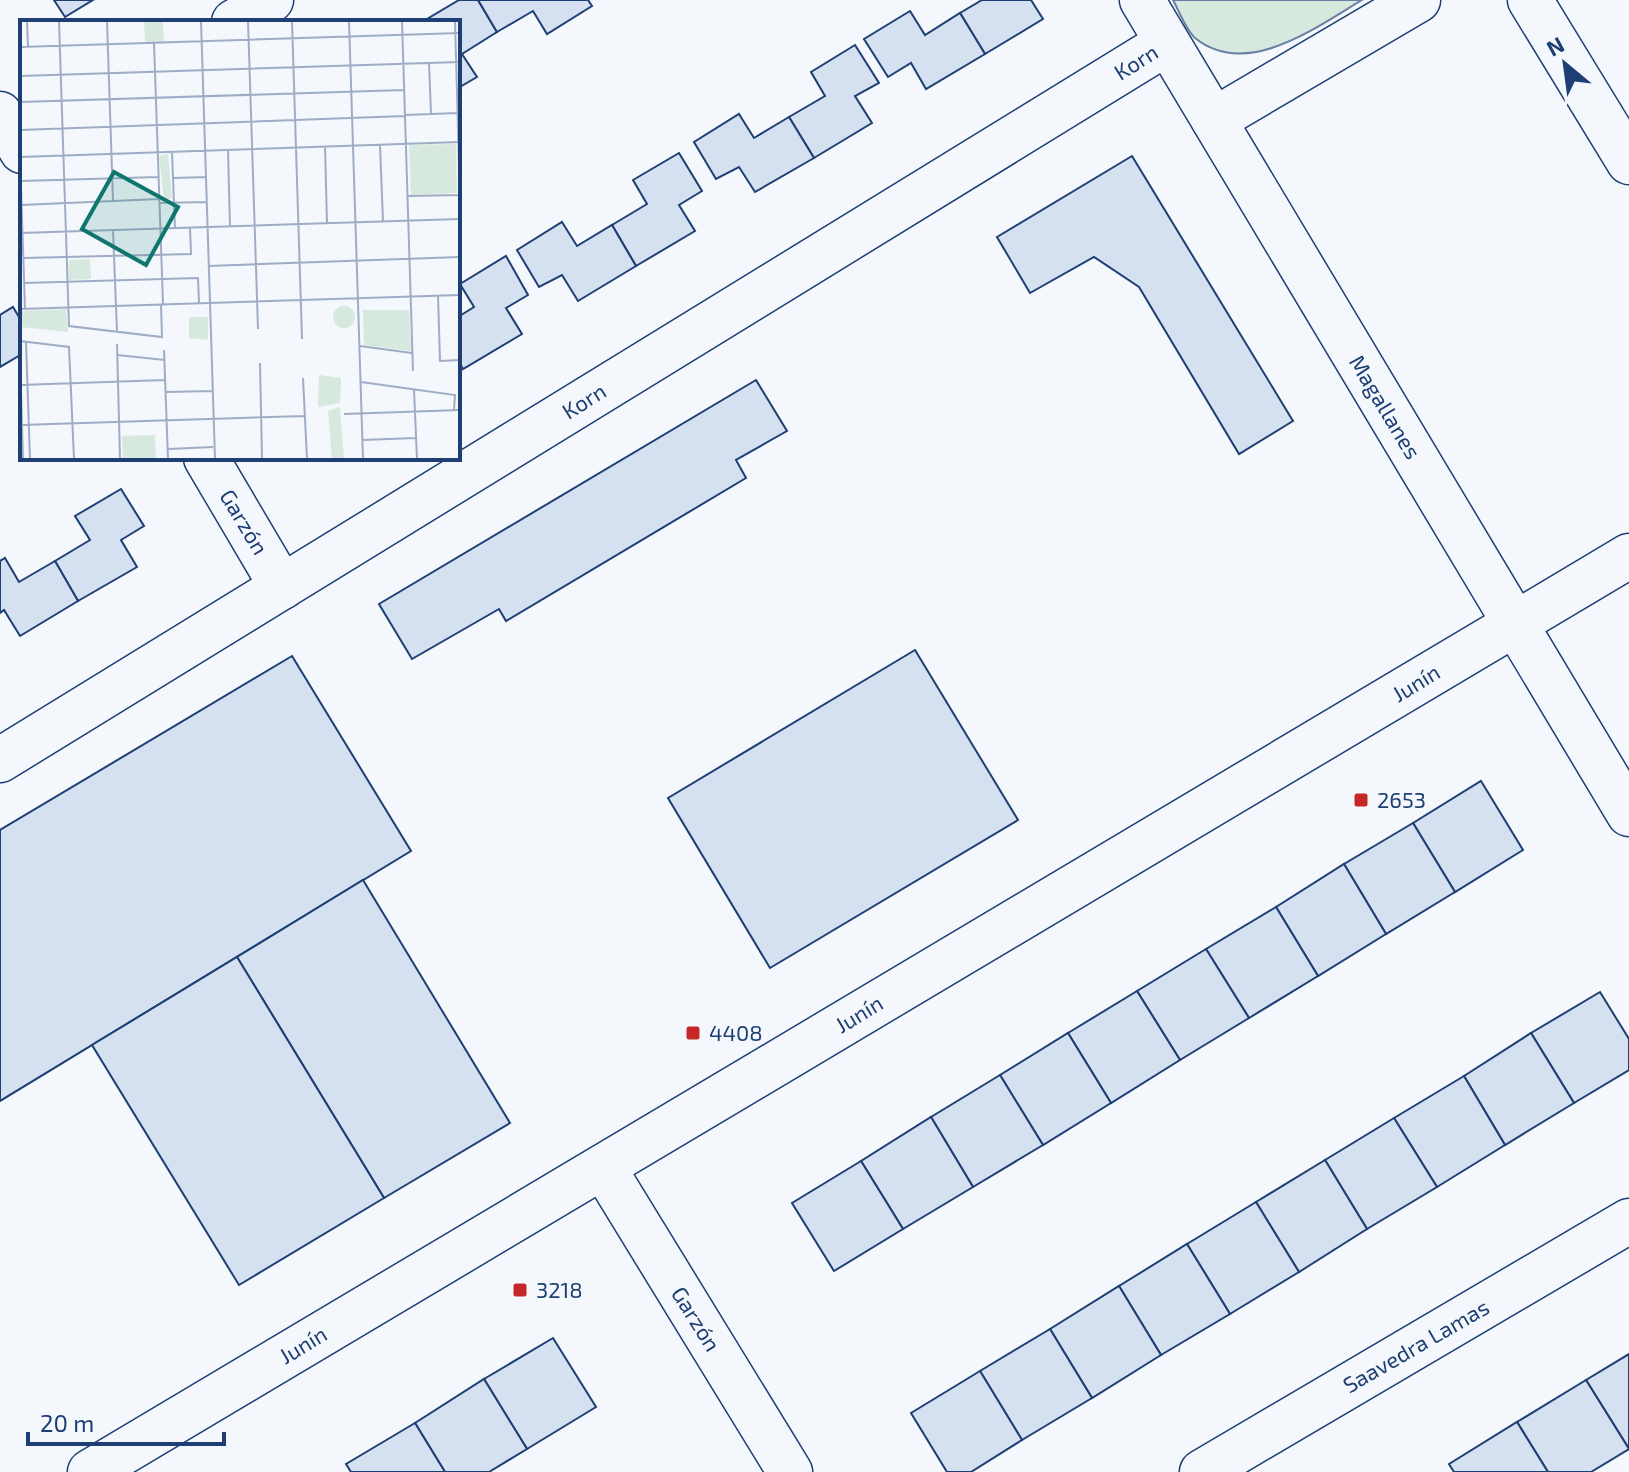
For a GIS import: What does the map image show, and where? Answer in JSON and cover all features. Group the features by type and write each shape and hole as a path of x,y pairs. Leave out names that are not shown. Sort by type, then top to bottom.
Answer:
{"street":[{"path":"237,20 271,0"},
{"name":"Magallanes","path":"1142,0 1629,814"},
{"path":"1214,120 1418,0"},
{"path":"1530,0 1629,162"},
{"name":"Korn","path":"0,760 1167,43"},
{"name":"Garzón","path":"207,460 282,587"},
{"name":"Junín","path":"90,1472 1629,556"},
{"name":"Garzón","path":"603,1167 790,1472"},
{"name":"Saavedra Lamas","path":"1202,1472 1629,1221"}],"shaded area":[{"path":"1173,0 1362,0 1304,35 1259,51 1237,53 1215,49 1195,38"}],"building":[{"path":"54,0 93,0 65,17"},
{"path":"459,0 478,0 497,32 462,54 477,77 460,87 460,20 425,20"},
{"path":"478,0 588,0 592,6 547,34 533,11 497,32"},
{"path":"982,0 1031,0 1043,19 985,54 960,13"},
{"path":"910,11 925,35 960,13 985,54 926,89 911,63 888,77 864,39"},
{"path":"855,45 879,83 855,96 872,123 814,158 789,117 825,96 811,72"},
{"path":"739,114 754,138 789,117 814,158 755,192 739,167 716,179 694,142"},
{"path":"679,153 702,191 679,205 695,231 636,266 612,225 647,204 633,180"},
{"path":"1132,156 1293,421 1239,454 1139,287 1094,257 1030,293 997,237"},
{"path":"562,222 577,246 612,225 636,266 578,301 562,275 539,287 517,250"},
{"path":"506,256 528,295 506,308 522,334 463,369 460,364 460,316 474,307 460,284"},
{"path":"13,307 20,319 20,355 0,367 0,315"},
{"path":"756,380 787,431 736,460 746,478 506,621 499,609 412,659 379,604"},
{"path":"121,489 144,526 121,540 137,567 78,601 55,561 90,540 75,516"},
{"path":"5,558 19,582 55,561 78,601 20,636 4,610 0,613 0,561"},
{"path":"915,650 1018,820 770,968 668,798"},
{"path":"292,656 411,851 0,1101 0,830"},
{"path":"1481,781 1523,850 1455,892 1413,823"},
{"path":"1413,823 1455,892 1386,934 1344,864"},
{"path":"1344,864 1386,934 1318,976 1276,907"},
{"path":"363,880 510,1123 384,1198 237,957"},
{"path":"1276,907 1318,976 1249,1018 1206,949"},
{"path":"1206,949 1249,1018 1180,1060 1137,991"},
{"path":"237,957 384,1198 239,1285 92,1045"},
{"path":"1137,991 1180,1060 1111,1103 1068,1033"},
{"path":"1600,992 1629,1039 1629,1070 1574,1103 1531,1033"},
{"path":"1068,1033 1111,1103 1043,1145 1000,1075"},
{"path":"1531,1033 1574,1103 1505,1145 1464,1076"},
{"path":"1000,1075 1043,1145 973,1187 931,1117"},
{"path":"1464,1076 1505,1145 1437,1187 1394,1118"},
{"path":"931,1117 973,1187 903,1229 861,1161"},
{"path":"1394,1118 1437,1187 1367,1229 1325,1160"},
{"path":"1325,1160 1367,1229 1299,1272 1256,1202"},
{"path":"861,1161 903,1229 834,1271 792,1203"},
{"path":"1256,1202 1299,1272 1230,1314 1187,1244"},
{"path":"1187,1244 1230,1314 1161,1355 1119,1286"},
{"path":"1119,1286 1161,1355 1092,1398 1050,1329"},
{"path":"1050,1329 1092,1398 1022,1440 980,1371"},
{"path":"553,1338 596,1407 527,1449 484,1379"},
{"path":"1629,1354 1629,1449 1586,1380"},
{"path":"980,1371 1022,1440 971,1472 947,1472 911,1413"},
{"path":"484,1379 527,1449 489,1472 445,1472 415,1423"},
{"path":"1586,1380 1629,1449 1591,1472 1548,1472 1517,1422"},
{"path":"1517,1422 1548,1472 1454,1472 1449,1464"},
{"path":"415,1423 445,1472 351,1472 346,1464"}],"place":[{"name":"2653","path":"1361,800"},
{"name":"4408","path":"693,1033"},
{"name":"3218","path":"520,1290"}]}
